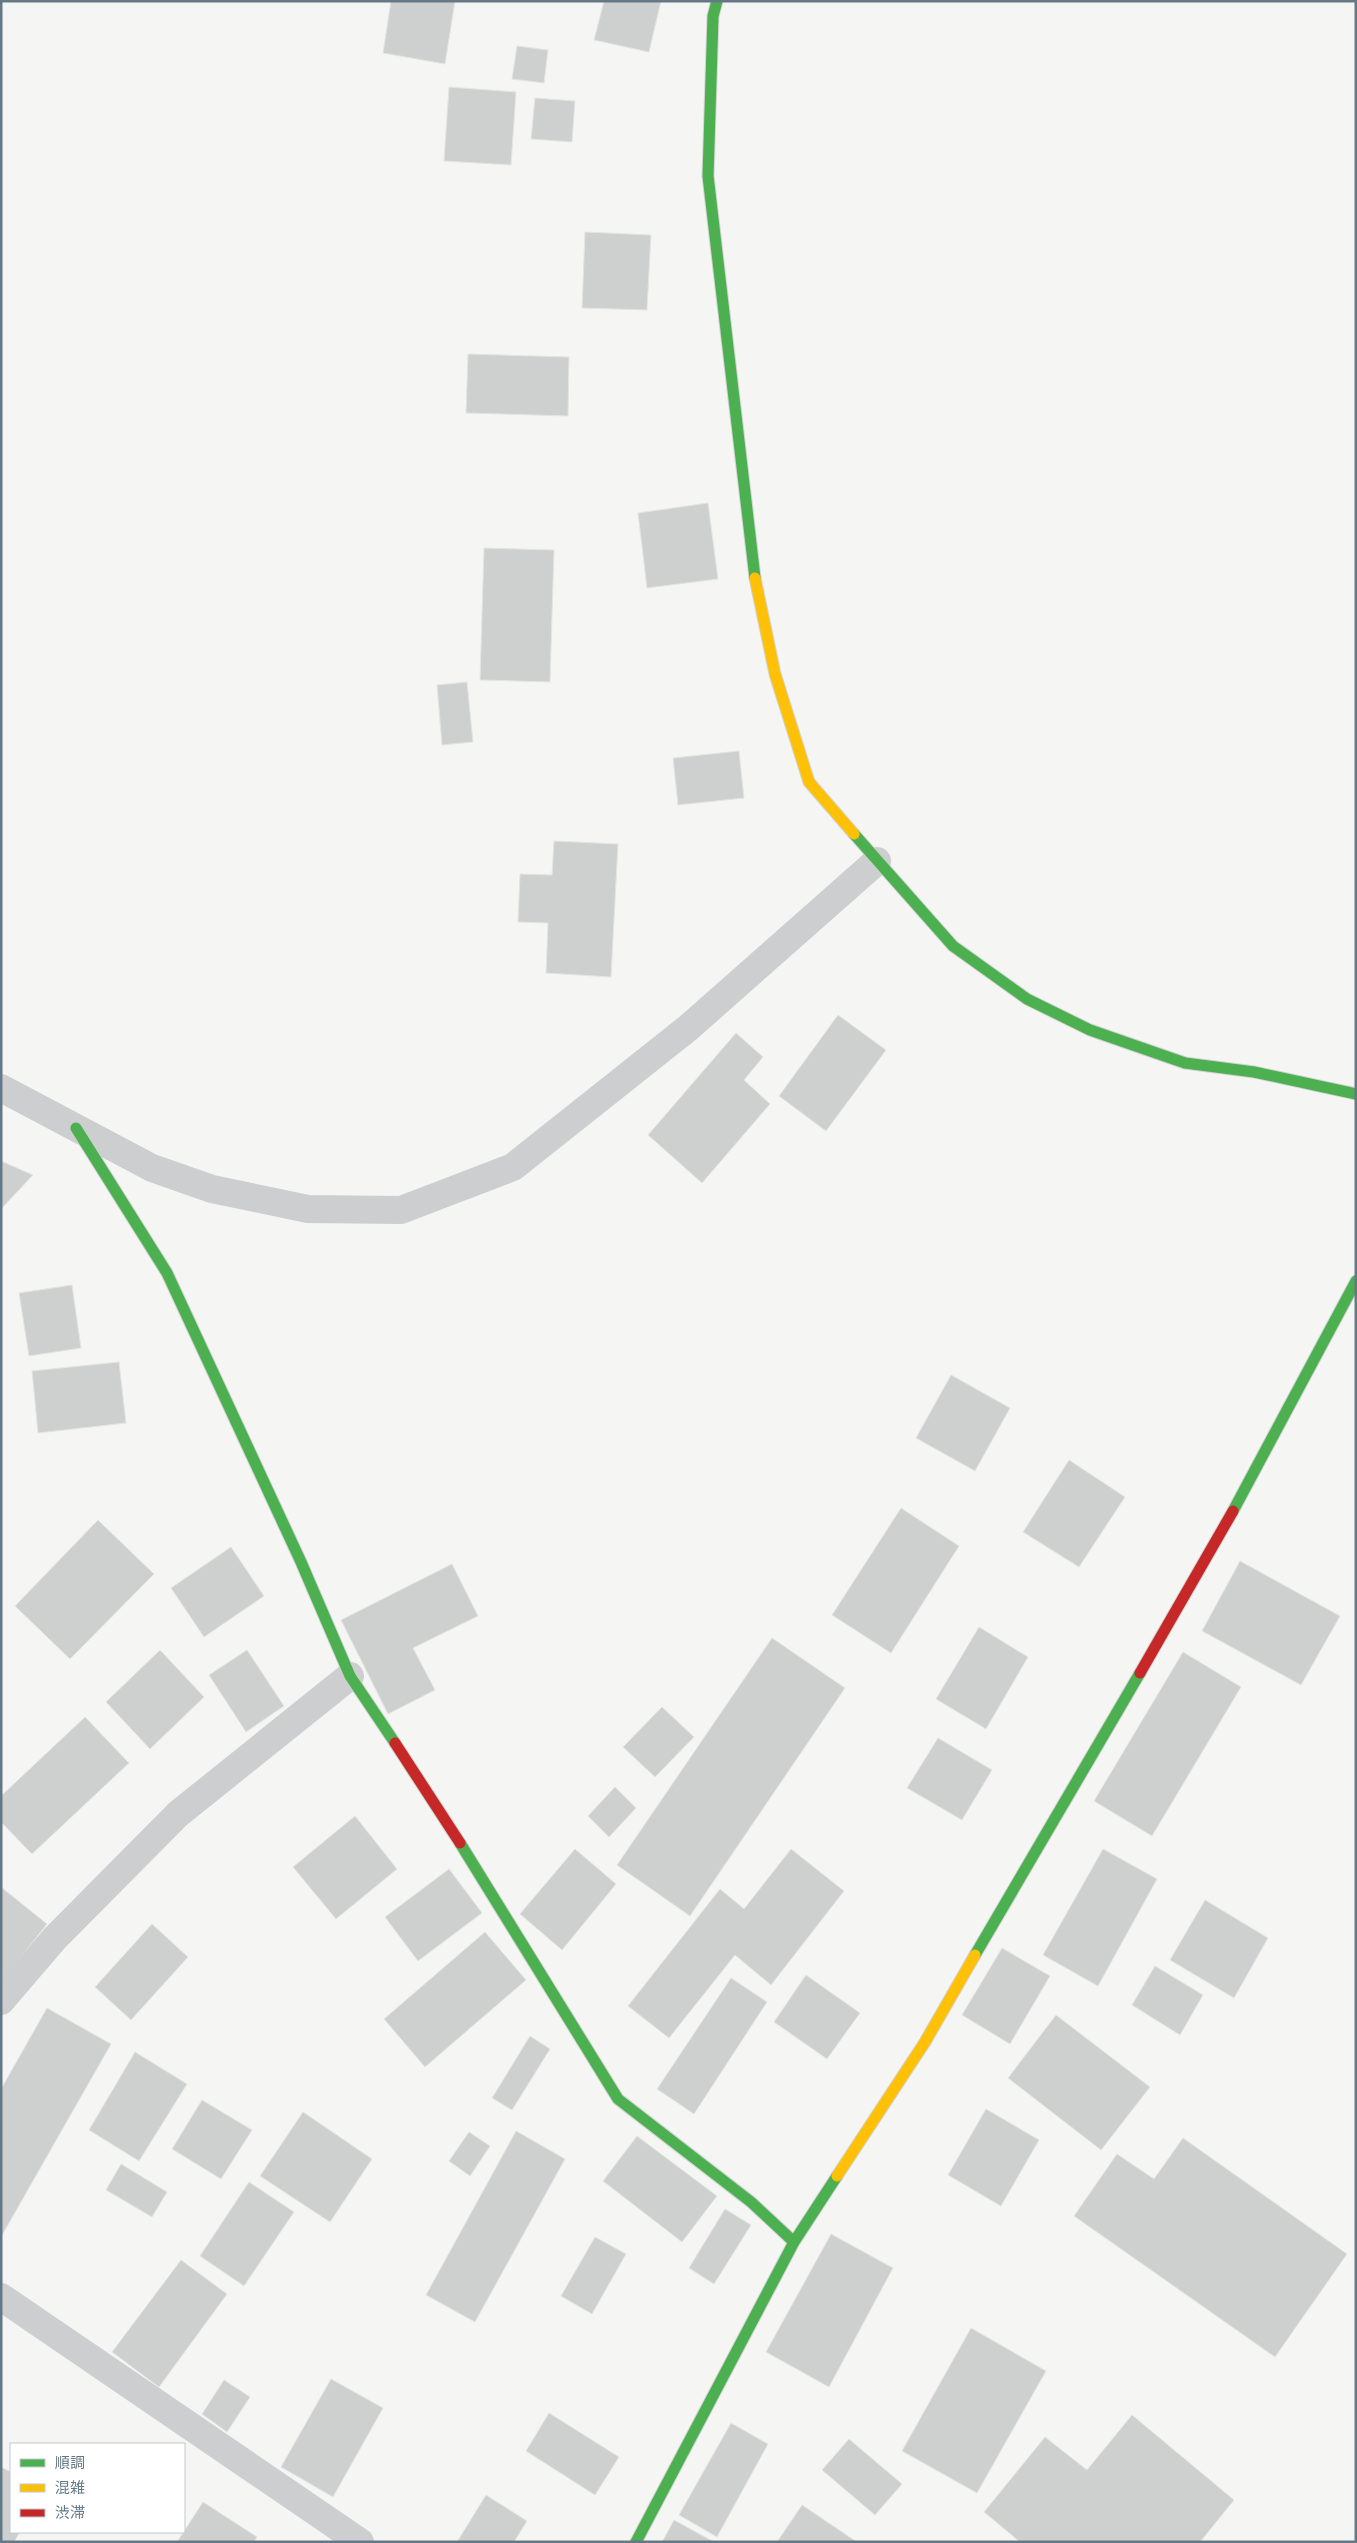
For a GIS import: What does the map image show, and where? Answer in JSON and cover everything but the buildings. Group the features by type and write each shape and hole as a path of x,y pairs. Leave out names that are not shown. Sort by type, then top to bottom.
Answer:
{"street":[{"path":"717,1 714,16 708,176 752,565 775,674 809,782 953,946 1027,999 1090,1030 1185,1063 1254,1072 1356,1094"},
{"path":"1,1088 152,1168 212,1189 308,1208 400,1210 512,1167 688,1028 878,861"},
{"path":"76,1128 167,1273 301,1562 350,1676 449,1825 618,2099 751,2202 794,2242"},
{"path":"636,2542 794,2242 930,2033 1217,1540 1356,1281"},
{"path":"1,2001 55,1938 178,1814 350,1676"},
{"path":"1,2297 360,2542"}],"traffic: fast":[{"path":"717,1 713,16 708,176 755,578"},
{"path":"854,834 953,946 1027,999 1090,1030 1185,1063 1254,1072 1356,1094"},
{"path":"76,1128 167,1273 301,1562 350,1676 395,1743"},
{"path":"1233,1511 1356,1281"},
{"path":"975,1955 1140,1673"},
{"path":"460,1843 618,2099 751,2202 794,2242"},
{"path":"636,2542 794,2242 837,2176"}],"traffic: slow":[{"path":"755,578 775,674 809,782 854,834"},
{"path":"837,2176 925,2042 975,1955"}],"traffic: jam":[{"path":"1140,1673 1233,1511"},
{"path":"395,1743 460,1843"}]}
